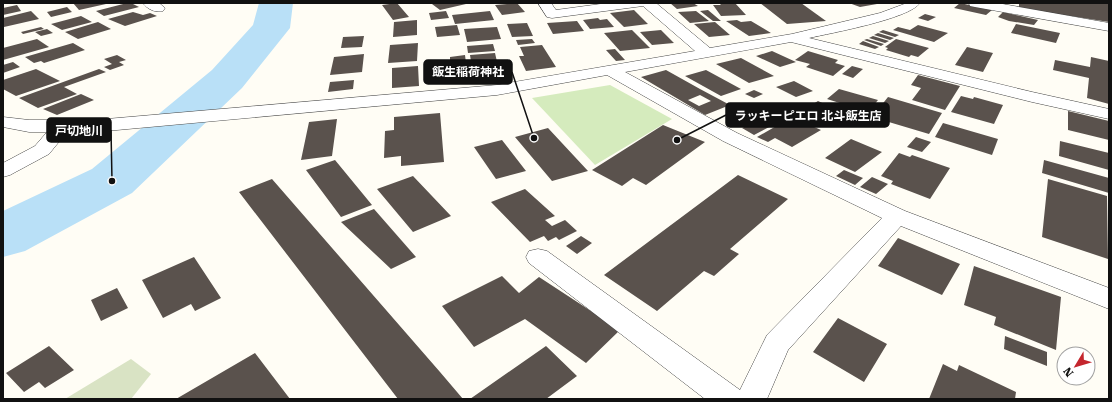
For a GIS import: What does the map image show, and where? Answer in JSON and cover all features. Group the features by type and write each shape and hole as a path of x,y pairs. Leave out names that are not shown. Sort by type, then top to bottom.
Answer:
{"street":[{"path":"544,3 552,14 640,3"},
{"path":"648,3 708,54"},
{"path":"3,122 29,126 96,126 497,90 792,38 884,16 911,6 914,3"},
{"path":"975,3 1109,27"},
{"path":"792,38 1032,97 1109,114"},
{"path":"611,71 626,81 730,137 897,216 1109,299"},
{"path":"3,171 42,150 61,127"},
{"path":"751,399 777,343 897,216"},
{"path":"538,257 728,399"}],"green space":[{"path":"610,85 672,119 595,165 532,98"},
{"path":"131,359 151,374 131,399 65,399"}],"building":[{"path":"73,3 106,3 106,4 79,10"},
{"path":"131,3 139,7 104,16 96,11"},
{"path":"397,3 409,17 393,20 382,5"},
{"path":"517,3 525,12 502,15 495,5"},
{"path":"670,3 693,3 698,6 677,9"},
{"path":"719,3 735,3 746,15 721,16 713,5 721,5"},
{"path":"760,3 801,3 826,21 787,24"},
{"path":"849,3 877,3 877,4 860,7"},
{"path":"960,3 992,10 986,15 954,8"},
{"path":"1019,3 1109,4 1109,22 1019,8"},
{"path":"432,4 466,4 440,10"},
{"path":"17,5 21,11 3,15 3,8"},
{"path":"67,7 72,12 51,17 47,12"},
{"path":"634,10 648,24 624,27 610,13"},
{"path":"708,10 721,21 713,21 700,11"},
{"path":"31,11 39,19 3,26 3,18"},
{"path":"446,11 449,18 431,20 429,13"},
{"path":"490,11 494,20 455,24 452,15"},
{"path":"696,11 709,21 690,23 678,12"},
{"path":"133,12 143,15 150,13 157,16 125,26 108,19"},
{"path":"1003,12 1038,20 1034,25 1009,21 998,17"},
{"path":"925,14 936,17 928,21 918,18"},
{"path":"81,16 92,22 62,30 51,24"},
{"path":"598,18 600,20 607,19 614,27 590,29 583,20"},
{"path":"417,20 417,35 393,37 394,22"},
{"path":"737,20 741,22 751,21 771,33 749,36 726,21"},
{"path":"577,21 584,31 553,34 547,23"},
{"path":"98,22 111,29 78,39 65,32"},
{"path":"715,22 730,35 709,37 694,24"},
{"path":"527,23 533,36 512,37 507,24"},
{"path":"1016,24 1060,33 1056,43 1011,33"},
{"path":"457,25 460,35 437,37 435,27"},
{"path":"918,25 948,33 934,42 893,30 898,27 910,30"},
{"path":"41,27 44,29 23,34 21,32"},
{"path":"497,27 501,39 467,42 464,29"},
{"path":"47,29 53,33 41,36 35,32"},
{"path":"632,30 650,48 620,51 604,33"},
{"path":"661,30 674,43 652,45 640,32"},
{"path":"883,30 899,35 895,37 879,32"},
{"path":"878,33 894,38 890,40 874,35"},
{"path":"364,36 362,47 341,48 343,37"},
{"path":"873,36 889,41 885,43 869,38"},
{"path":"37,39 49,47 3,60 3,48"},
{"path":"532,39 535,43 518,45 516,40"},
{"path":"867,39 884,44 881,46 864,40"},
{"path":"896,39 929,48 918,57 911,55 909,57 886,50 888,48 885,47"},
{"path":"863,41 879,47 875,49 859,44"},
{"path":"73,43 85,50 44,63 41,61 34,63 25,57"},
{"path":"418,43 417,61 388,63 390,45"},
{"path":"493,44 495,51 468,53 467,46"},
{"path":"542,45 556,67 526,71 519,56 524,56 520,47"},
{"path":"967,47 993,53 983,72 955,65"},
{"path":"615,49 625,60 616,61 606,50"},
{"path":"772,51 796,62 780,67 756,56"},
{"path":"808,51 838,60 835,63 845,66 833,76 806,67 810,64 795,60"},
{"path":"495,53 498,66 472,68 470,55"},
{"path":"364,54 362,72 330,75 334,57"},
{"path":"117,55 126,60 119,62 124,65 110,70 104,67 112,64 104,59"},
{"path":"465,55 468,79 441,82 439,61 450,60 450,57"},
{"path":"1091,57 1109,61 1109,104 1087,98 1089,78 1053,70 1055,60 1090,67"},
{"path":"741,58 774,76 749,83 716,64"},
{"path":"13,62 20,67 3,73 3,65"},
{"path":"418,66 419,86 392,88 392,68"},
{"path":"852,66 863,69 853,78 842,74"},
{"path":"36,69 60,81 16,96 3,89 3,80"},
{"path":"99,69 106,72 64,87 77,94 38,108 19,98"},
{"path":"666,70 730,105 705,115 641,77","holes":["700,95 711,101 699,106 688,100"]},
{"path":"706,70 741,89 721,96 685,76"},
{"path":"918,75 960,86 945,110 912,100 921,88 911,85"},
{"path":"354,80 353,89 328,92 330,82"},
{"path":"794,81 813,91 796,97 776,87"},
{"path":"839,89 878,100 868,112 827,99"},
{"path":"754,90 763,94 754,98 745,94"},
{"path":"81,94 94,100 57,115 43,109"},
{"path":"961,96 973,99 974,97 1003,105 994,124 951,112"},
{"path":"888,97 942,113 929,134 872,117"},
{"path":"818,101 833,108 815,118 800,112"},
{"path":"1068,111 1109,121 1109,140 1068,130"},
{"path":"440,113 444,162 401,166 401,156 384,158 385,131 394,130 394,117"},
{"path":"792,117 821,130 792,147 775,138 768,142 757,137"},
{"path":"337,119 332,156 301,160 309,122"},
{"path":"761,120 773,125 754,135 742,128"},
{"path":"943,123 998,139 992,155 935,137"},
{"path":"663,125 705,142 646,185 633,178 622,186 592,170"},
{"path":"548,128 588,171 552,181 515,137"},
{"path":"916,137 931,142 922,152 907,147"},
{"path":"851,139 882,152 855,172 825,158"},
{"path":"502,140 526,171 496,179 474,147"},
{"path":"1060,141 1109,153 1109,170 1059,156"},
{"path":"899,153 910,157 912,155 950,168 930,199 891,184 893,181 881,176"},
{"path":"335,160 372,205 341,217 306,170"},
{"path":"1044,160 1109,178 1109,193 1042,173"},
{"path":"844,170 863,178 855,185 836,176"},
{"path":"738,175 788,199 730,249 739,254 714,276 704,271 657,311 604,275"},
{"path":"413,176 451,216 413,232 377,189"},
{"path":"872,177 888,184 876,194 860,187"},
{"path":"272,179 463,399 398,399 239,192"},
{"path":"1048,179 1107,196 1108,259 1042,237"},
{"path":"525,189 555,216 545,220 552,226 565,220 577,231 559,240 556,237 548,241 544,236 530,242 491,202"},
{"path":"374,209 416,257 391,269 341,222"},
{"path":"581,236 592,243 577,254 566,246"},
{"path":"898,238 960,264 942,295 878,266"},
{"path":"194,257 221,298 195,311 191,304 163,318 142,280"},
{"path":"974,266 1061,297 1056,350 994,325 996,317 964,305"},
{"path":"502,276 519,293 539,277 620,330 586,363 525,319 474,347 442,306"},
{"path":"117,288 128,308 101,321 91,300"},
{"path":"838,318 887,344 864,382 813,352"},
{"path":"1005,336 1047,352 1047,366 1004,349"},
{"path":"49,346 74,370 45,388 39,382 24,392 6,373"},
{"path":"546,346 577,376 546,399 470,399"},
{"path":"255,353 290,399 176,399"},
{"path":"943,364 957,371 959,365 1016,392 1015,399 929,399"}],"waterway":[{"path":"3,236 112,181 227,79 271,28 276,3"}],"place":[{"name":"飯生稲荷神社","path":"534,138"},
{"name":"ラッキーピエロ 北斗飯生店","path":"677,140"},
{"name":"戸切地川","path":"112,181"}]}
